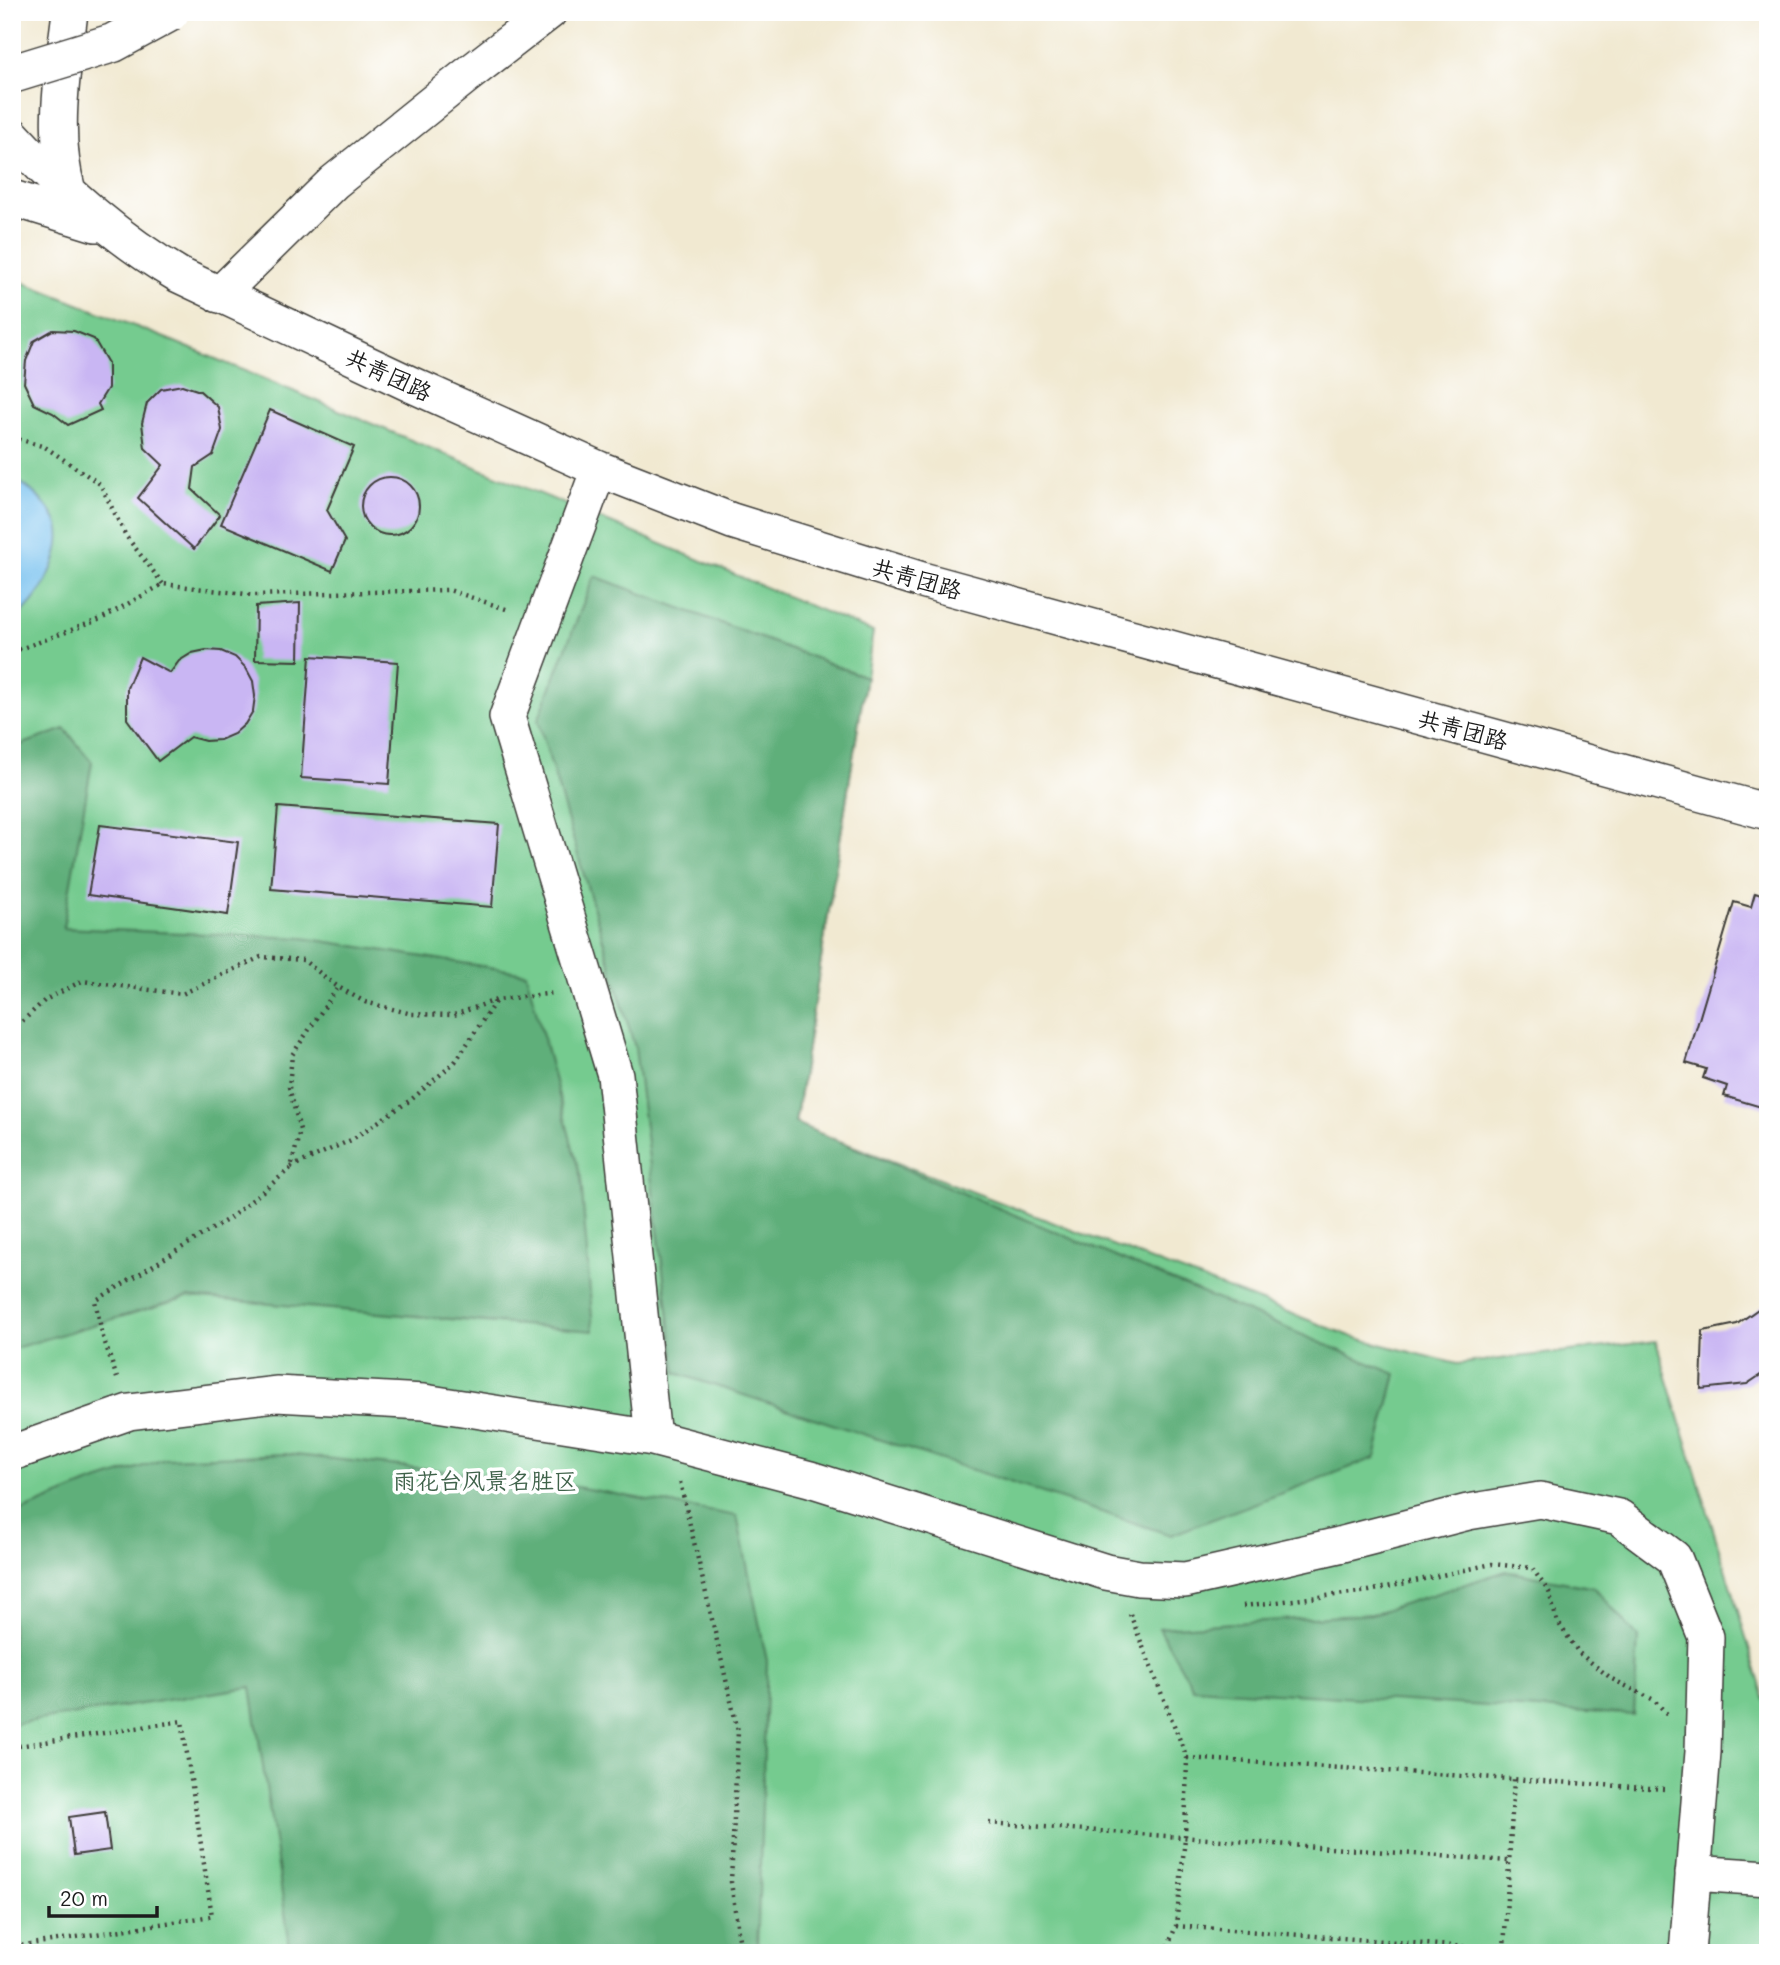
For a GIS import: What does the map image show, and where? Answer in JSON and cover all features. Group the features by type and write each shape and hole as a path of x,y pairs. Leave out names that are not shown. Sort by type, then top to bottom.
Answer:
{"main road":[{"path":"12,74 113,43 170,12"}],"street":[{"path":"68,191 63,175 59,137 69,12"},
{"path":"219,295 334,182 549,12"},
{"name":"共青团路","path":"12,135 40,165 110,229 144,254 219,295 599,469 732,521 922,580 1768,812"},
{"name":"共青团路","path":"12,198 110,229"},
{"path":"599,469 507,717 615,1075 665,1441"},
{"path":"12,1453 129,1412 276,1394 424,1402 665,1441 810,1479 1106,1572 1139,1578 1185,1580 1468,1512 1540,1500 1619,1517 1674,1558 1706,1637 1700,1791 1688,1953"},
{"path":"1693,1874 1768,1878"}],"path":[{"path":"12,437 46,447 100,484 126,536 163,584"},
{"path":"12,652 101,619 163,584 253,595 449,590 543,622"},
{"path":"12,1031 45,1000 82,981 182,994 261,957 303,960 338,987 365,1002 412,1014 454,1015 496,1000 543,993 590,993"},
{"path":"291,1168 300,1130 289,1087 292,1055 338,987"},
{"path":"129,1412 103,1337 95,1301 230,1218 291,1168 351,1140 412,1099 455,1062 496,1000"},
{"path":"665,1441 682,1495 738,1731 731,1882 741,1953"},
{"path":"1106,1572 1125,1603 1187,1758 1185,1838 1176,1926 1166,1953"},
{"path":"12,1747 182,1721 212,1916 12,1947"},
{"path":"1187,1758 1700,1791"},
{"path":"1504,1950 1514,1779"},
{"path":"989,1823 1509,1861"},
{"path":"1176,1926 1549,1953"}],"green space":[{"name":"雨花台风景名胜区","path":"12,278 175,342 873,632 795,1124 1353,1337 1457,1364 1656,1341 1768,1710 1768,1953 12,1953"},
{"path":"594,576 866,677 795,1123 1396,1374 1375,1458 1171,1535 676,1373 635,1048 538,720"},
{"path":"65,729 92,762 63,928 303,938 526,973 581,1178 593,1331 188,1297 12,1349 12,748"},
{"path":"286,1454 549,1482 737,1516 767,1661 757,1953 291,1953 251,1687 12,1724 12,1515 88,1484 165,1459"},
{"path":"1506,1571 1595,1588 1638,1637 1634,1715 1193,1688 1159,1628 1372,1614"}],"water":[{"path":"12,478 45,505 58,525 59,537 54,565 40,592 12,620"}],"building":[{"path":"53,330 74,331 94,339 108,363 108,388 98,404 101,410 68,425 53,413 34,404 24,383 26,361 34,341"},
{"path":"12,373 18,404 12,405"},
{"path":"182,385 200,391 218,407 222,430 213,455 195,467 192,489 220,515 194,549 138,498 163,465 145,448 142,423 147,403 161,389"},
{"path":"270,410 354,447 327,510 345,541 332,571 221,524"},
{"path":"384,477 396,477 411,485 419,500 419,512 411,527 396,535 384,535 369,527 361,512 361,500 369,485"},
{"path":"300,603 299,661 255,660 256,606"},
{"path":"221,651 235,657 246,668 253,681 253,711 245,724 234,734 220,740 205,741 190,737 158,761 127,719 127,688 140,657 170,673 179,661 192,653"},
{"path":"310,656 398,662 389,784 301,778"},
{"path":"278,807 499,824 492,907 271,889"},
{"path":"100,825 238,842 228,915 88,895"},
{"path":"1755,893 1768,897 1768,1109 1724,1096 1727,1086 1703,1078 1706,1069 1686,1063 1734,902 1751,907"},
{"path":"1768,1302 1768,1370 1747,1384 1701,1389 1703,1331 1737,1324"},
{"path":"105,1812 110,1850 74,1855 69,1817"}]}
